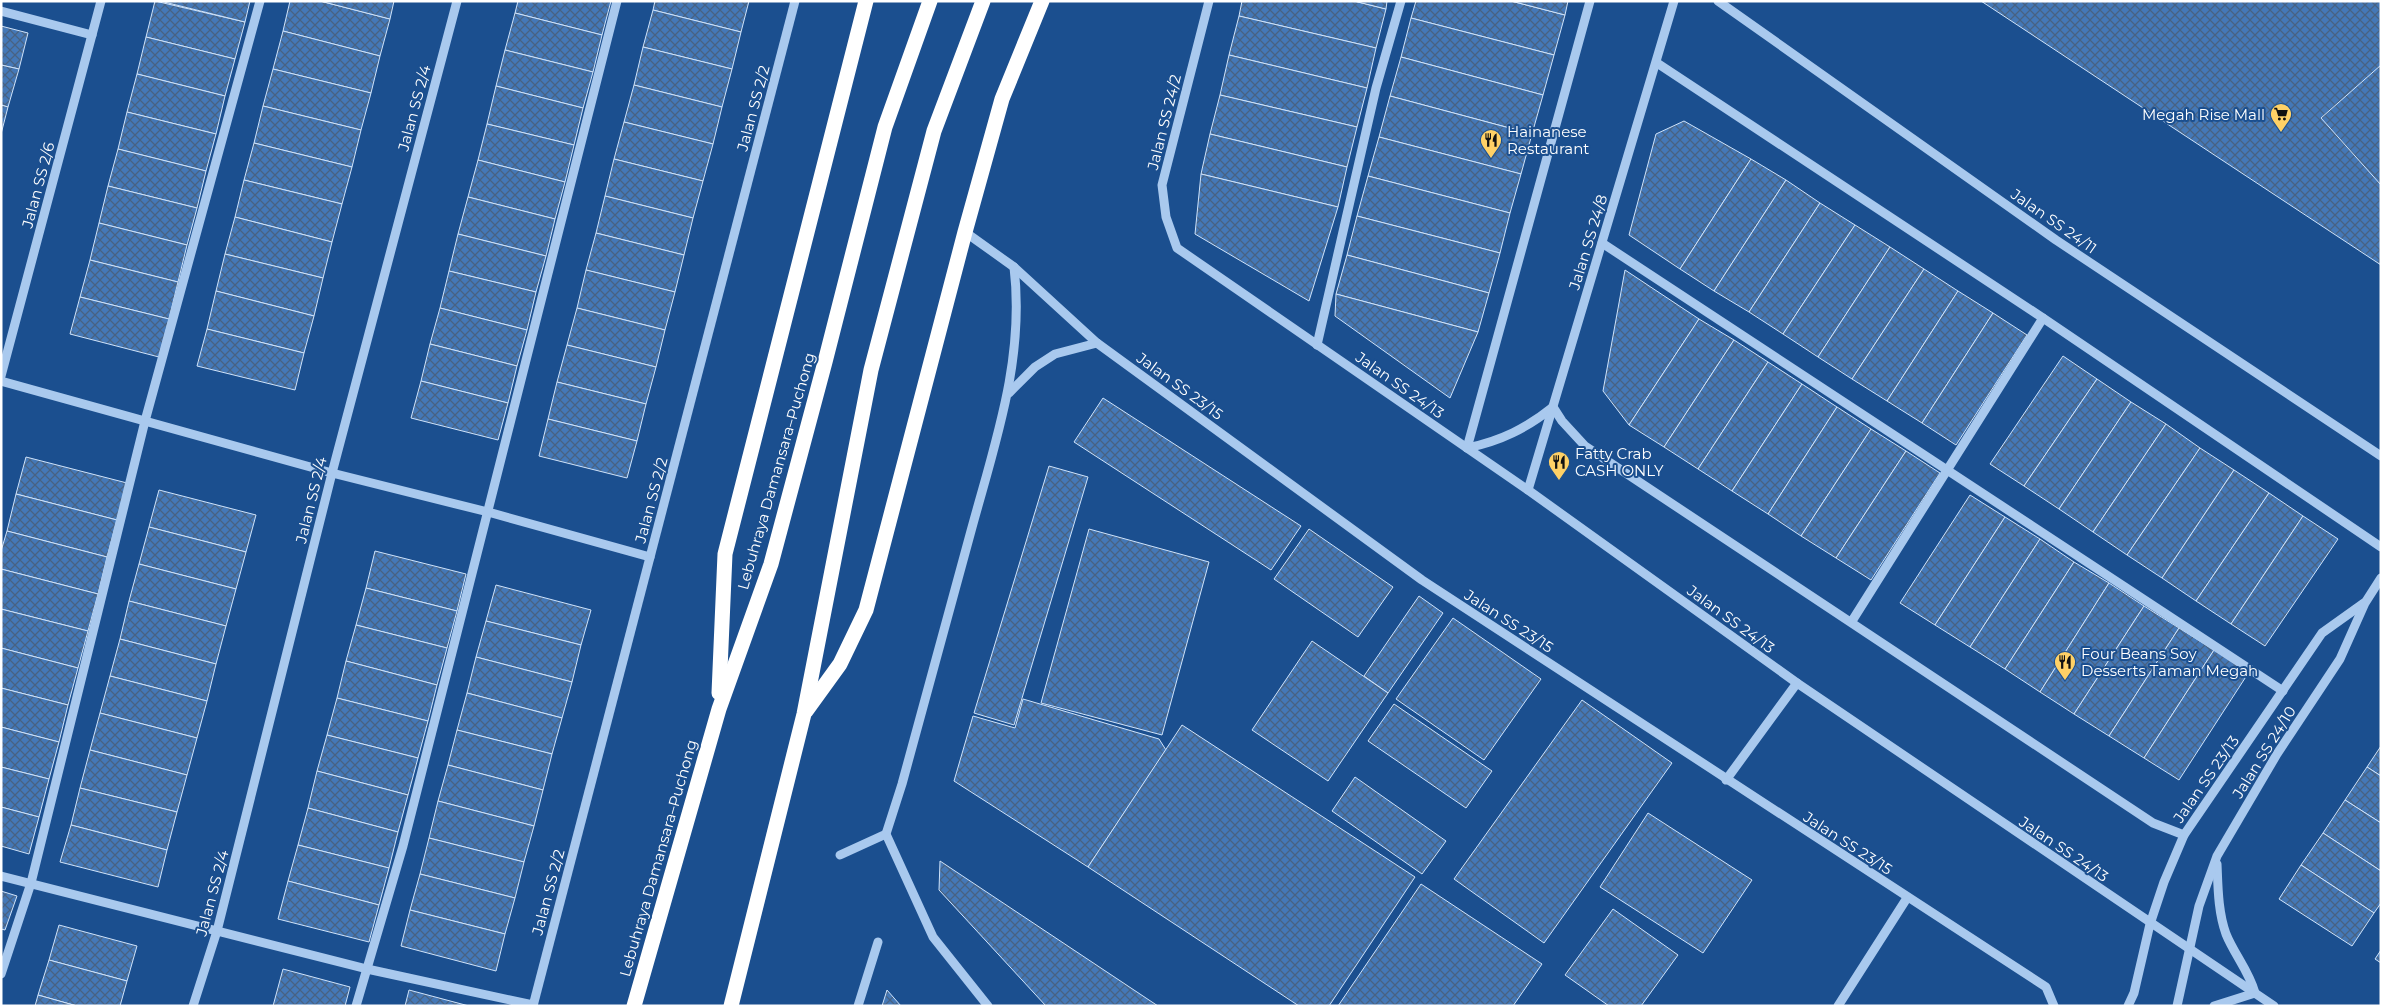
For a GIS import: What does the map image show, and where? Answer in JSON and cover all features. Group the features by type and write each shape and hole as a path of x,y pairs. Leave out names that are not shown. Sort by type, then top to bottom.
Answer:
{"highway":[{"path":"719,709 725,554 866,1"},
{"name":"Lebuhraya Damansara–Puchong","path":"634,1006 719,709 771,564 885,127 930,1"},
{"path":"731,1006 804,714 871,370 934,131 983,1"},
{"path":"804,714 840,664 866,610 965,232 1002,99 1042,1"}],"street":[{"name":"Jalan SS 2/6","path":"1,376 101,1"},
{"path":"1,974 30,883 145,421 260,1"},
{"name":"Jalan SS 2/4","path":"193,1006 217,931 332,473 457,1"},
{"path":"356,1006 403,846 618,1"},
{"name":"Jalan SS 2/2","path":"533,1005 795,1"},
{"name":"Jalan SS 24/2","path":"1177,248 1166,217 1162,185 1209,1"},
{"path":"1317,345 1376,88 1401,1"},
{"path":"1467,448 1590,1"},
{"name":"Jalan SS 24/8","path":"1528,490 1674,1"},
{"name":"Jalan SS 24/11","path":"1718,1 2056,240 2381,456"},
{"path":"1,10 92,35"},
{"path":"1656,63 2043,318 2381,547"},
{"name":"Jalan SS 23/15","path":"965,232 1014,266 1097,343 1422,580 1906,898 2046,987 2054,1006"},
{"path":"1602,243 2284,691"},
{"name":"Jalan SS 24/13","path":"1177,248 1528,490 1797,683 2150,924 2274,1006"},
{"path":"988,1006 933,937 886,834 902,784 1009,394 1017,317 1014,266"},
{"path":"1852,621 2043,318"},
{"path":"1009,394 1035,367 1055,354 1097,343"},
{"path":"1,381 332,473 488,512 650,557"},
{"path":"1467,448 1509,436 1532,424 1553,407 1562,421 1586,446 1852,621 2153,823 2184,835"},
{"name":"Jalan SS 24/10","path":"2190,951 2200,906 2217,856 2277,754 2340,659 2365,603 2381,578"},
{"name":"Jalan SS 23/13","path":"2128,1006 2134,993 2150,924 2164,882 2184,835 2322,633 2365,603"},
{"path":"1726,780 1797,683"},
{"path":"840,855 886,834"},
{"path":"2214,1006 2255,993 2252,980 2226,934 2220,911 2217,856"},
{"path":"1,876 367,969 533,1005"},
{"path":"1838,1006 1906,898"},
{"path":"858,1006 878,942"},
{"path":"2177,1006 2190,951"}],"building":[{"path":"155,1 245,22 235,59 146,37"},
{"path":"160,1 250,1 245,22"},
{"path":"290,1 320,1 390,19 380,56 283,31"},
{"path":"320,1 394,1 390,19"},
{"path":"518,1 611,1 602,35 515,13"},
{"path":"655,1 749,1 741,32 653,10"},
{"path":"1242,1 1354,1 1386,9 1376,48 1239,16"},
{"path":"1354,1 1387,1 1386,9"},
{"path":"1416,1 1511,1 1565,15 1554,55 1411,18"},
{"path":"1511,1 1568,1 1565,15"},
{"name":"Megah Rise Mall","path":"1981,1 2381,1 2381,265"},
{"path":"653,10 741,32 732,69 643,47"},
{"path":"515,13 602,35 593,72 505,50"},
{"path":"1239,16 1376,48 1367,88 1229,55"},
{"path":"1411,18 1554,55 1543,95 1401,57"},
{"path":"1,26 28,33 19,69 1,65"},
{"path":"283,31 380,56 371,93 273,69"},
{"path":"146,37 235,59 225,96 137,74"},
{"path":"643,47 732,69 722,107 634,85"},
{"path":"505,50 593,72 583,108 496,86"},
{"path":"1229,55 1367,88 1357,127 1220,95"},
{"path":"1401,57 1543,95 1532,134 1390,96"},
{"path":"1,65 19,69 8,107 1,105"},
{"path":"2381,65 2381,185 2321,118"},
{"path":"273,69 371,93 361,130 263,106"},
{"path":"137,74 225,96 216,134 127,112"},
{"path":"634,85 722,107 713,144 624,122"},
{"path":"496,86 583,108 574,145 487,124"},
{"path":"1220,95 1357,127 1347,167 1210,134"},
{"path":"1390,96 1532,134 1521,174 1379,137"},
{"path":"1,105 8,107 1,134"},
{"path":"263,106 361,130 352,167 254,143"},
{"path":"127,112 216,134 206,171 118,149"},
{"path":"1684,121 1751,159 1680,269 1629,235 1656,134"},
{"path":"624,122 713,144 703,181 614,159"},
{"path":"487,124 574,145 565,182 478,160"},
{"path":"1210,134 1347,167 1338,207 1201,174"},
{"path":"1379,137 1521,174 1510,213 1368,176"},
{"path":"254,143 352,167 342,204 244,180"},
{"path":"118,149 206,171 197,208 108,186"},
{"path":"614,159 703,181 693,218 605,196"},
{"path":"1751,159 1786,180 1714,291 1680,269"},
{"path":"478,160 565,182 555,219 468,197"},
{"path":"1201,174 1338,207 1309,301 1195,234"},
{"path":"1368,176 1510,213 1500,253 1357,216"},
{"path":"244,180 342,204 332,242 235,217"},
{"path":"1786,180 1820,203 1749,312 1714,291"},
{"path":"108,186 197,208 187,245 99,223"},
{"path":"605,196 693,218 684,255 596,233"},
{"path":"468,197 555,219 546,256 458,234"},
{"path":"1820,203 1855,225 1783,334 1749,312"},
{"path":"1357,216 1500,253 1489,293 1347,255"},
{"path":"235,217 332,242 323,278 225,254"},
{"path":"99,223 187,245 178,282 90,260"},
{"path":"1855,225 1890,247 1818,357 1783,334"},
{"path":"596,233 684,255 675,292 586,270"},
{"path":"458,234 546,256 536,292 449,271"},
{"path":"1890,247 1924,269 1852,379 1818,357"},
{"path":"225,254 323,278 314,316 216,291"},
{"path":"1347,255 1489,293 1478,332 1336,294"},
{"path":"90,260 178,282 169,319 80,297"},
{"path":"1924,269 1958,291 1887,401 1852,379"},
{"path":"586,270 675,292 665,330 577,308"},
{"path":"1625,270 1699,319 1629,425 1603,391"},
{"path":"449,271 536,292 527,330 440,308"},
{"path":"216,291 314,316 304,353 207,329"},
{"path":"1958,291 1993,313 1922,423 1887,401"},
{"path":"1336,294 1478,332 1450,398 1335,316"},
{"path":"80,297 169,319 159,357 70,334"},
{"path":"440,308 527,330 517,366 430,344"},
{"path":"577,308 665,330 656,367 567,345"},
{"path":"1993,313 2027,335 1956,445 1922,423"},
{"path":"1699,319 1734,340 1664,447 1629,425"},
{"path":"207,329 304,353 295,390 197,366"},
{"path":"1734,340 1768,362 1698,469 1664,447"},
{"path":"430,344 517,366 508,403 421,381"},
{"path":"567,345 656,367 646,404 557,382"},
{"path":"2063,356 2097,379 2024,486 1990,464"},
{"path":"1768,362 1802,384 1732,491 1698,469"},
{"path":"2097,379 2131,402 2059,509 2024,486"},
{"path":"421,381 508,403 498,440 411,418"},
{"path":"557,382 646,404 637,441 548,419"},
{"path":"1802,384 1837,407 1768,514 1732,491"},
{"path":"1103,398 1301,526 1271,570 1074,442"},
{"path":"2131,402 2166,424 2093,532 2059,509"},
{"path":"1837,407 1871,429 1801,536 1768,514"},
{"path":"548,419 637,441 627,478 539,456"},
{"path":"2166,424 2200,448 2127,555 2093,532"},
{"path":"1871,429 1906,451 1836,558 1801,536"},
{"path":"2200,448 2234,470 2162,578 2127,555"},
{"path":"1906,451 1940,473 1871,580 1836,558"},
{"path":"26,457 127,483 117,520 16,494"},
{"path":"1049,466 1088,477 1014,725 974,713"},
{"path":"2234,470 2269,493 2196,601 2162,578"},
{"path":"159,490 256,515 246,552 149,527"},
{"path":"2269,493 2303,516 2231,624 2196,601"},
{"path":"16,494 117,520 107,557 7,531"},
{"path":"1970,495 2005,517 1935,625 1900,603"},
{"path":"2303,516 2338,539 2265,646 2231,624"},
{"path":"2005,517 2040,539 1970,647 1935,625"},
{"path":"149,527 246,552 236,589 139,564"},
{"path":"1089,529 1209,562 1162,735 1041,703"},
{"path":"1309,529 1393,587 1358,637 1274,579"},
{"path":"7,531 107,557 98,594 1,569 1,551"},
{"path":"2040,539 2074,562 2005,669 1970,647"},
{"path":"375,551 466,574 457,611 366,588"},
{"path":"2074,562 2109,583 2040,692 2005,669"},
{"path":"139,564 236,589 226,626 129,601"},
{"path":"1,569 98,594 88,631 1,609"},
{"path":"2109,583 2144,606 2074,714 2040,692"},
{"path":"496,585 591,610 581,645 486,621"},
{"path":"366,588 457,611 447,648 356,625"},
{"path":"1419,596 1443,613 1388,693 1364,676"},
{"path":"129,601 226,626 216,664 120,639"},
{"path":"2144,606 2179,628 2109,736 2074,714"},
{"path":"1,609 88,631 78,668 1,648"},
{"path":"1453,618 1541,679 1484,760 1396,699"},
{"path":"486,621 581,645 572,682 476,657"},
{"path":"356,625 447,648 437,685 346,661"},
{"path":"2179,628 2214,650 2144,758 2109,736"},
{"path":"120,639 216,664 207,701 110,676"},
{"path":"1312,641 1388,693 1328,781 1252,730"},
{"path":"1,648 78,668 68,705 1,688"},
{"path":"2214,650 2249,672 2179,780 2144,758"},
{"path":"476,657 572,682 562,718 467,693"},
{"path":"346,661 437,685 428,721 337,698"},
{"path":"110,676 207,701 197,738 100,713"},
{"path":"1,688 68,705 59,742 1,727"},
{"path":"467,693 562,718 552,754 457,730"},
{"path":"337,698 428,721 418,758 327,735"},
{"path":"1023,699 1159,739 1166,750 1088,867 954,781 973,716 1015,728"},
{"path":"1582,700 1672,763 1544,943 1454,879"},
{"path":"1394,704 1492,771 1466,808 1368,741"},
{"path":"100,713 197,738 187,775 90,750"},
{"path":"1182,725 1415,877 1329,1006 1299,1006 1088,867"},
{"path":"1,727 59,742 49,779 1,767"},
{"path":"457,730 552,754 543,790 448,765"},
{"path":"327,735 418,758 408,795 317,771"},
{"path":"2381,746 2381,776 2367,767"},
{"path":"90,750 187,775 177,812 80,788"},
{"path":"448,765 543,790 534,826 438,801"},
{"path":"1,767 49,779 39,817 1,807"},
{"path":"2367,767 2381,776 2381,823 2345,800"},
{"path":"317,771 408,795 398,832 308,808"},
{"path":"1355,777 1446,841 1422,874 1332,811"},
{"path":"80,788 177,812 167,850 71,825"},
{"path":"2345,800 2381,823 2381,871 2323,833"},
{"path":"438,801 534,826 524,862 429,838"},
{"path":"1,807 39,817 29,854 1,846"},
{"path":"308,808 398,832 389,868 298,845"},
{"path":"1648,813 1752,880 1703,953 1600,887"},
{"path":"71,825 167,850 158,887 60,862"},
{"path":"2323,833 2381,871 2381,903 2374,913 2301,865"},
{"path":"429,838 524,862 515,898 420,874"},
{"path":"298,845 389,868 379,905 288,881"},
{"path":"940,861 1158,1006 1046,1006 939,890"},
{"path":"2301,865 2374,913 2352,946 2279,899"},
{"path":"420,874 515,898 505,934 410,910"},
{"path":"288,881 379,905 369,942 278,919"},
{"path":"1421,884 1542,964 1513,1006 1338,1006"},
{"path":"1,891 17,896 5,930 1,929"},
{"path":"1613,909 1678,955 1641,1006 1609,1006 1565,975"},
{"path":"410,910 505,934 496,971 401,946"},
{"path":"59,925 137,946 127,981 49,960"},
{"path":"2381,950 2381,963 2375,959"},
{"path":"49,960 127,981 120,1006 77,1006 38,995"},
{"path":"283,969 350,987 345,1006 273,1006"},
{"path":"409,990 469,1006 405,1006"},
{"path":"887,990 901,1006 882,1006"},
{"path":"38,995 77,1006 35,1006"}],"place":[{"name":"Megah Rise Mall","path":"2281,133"},
{"name":"Hainanese Restaurant","path":"1491,159"},
{"name":"Fatty Crab CASH ONLY","path":"1559,481"},
{"name":"Four Beans Soy Desserts Taman Megah","path":"2065,681"}]}
